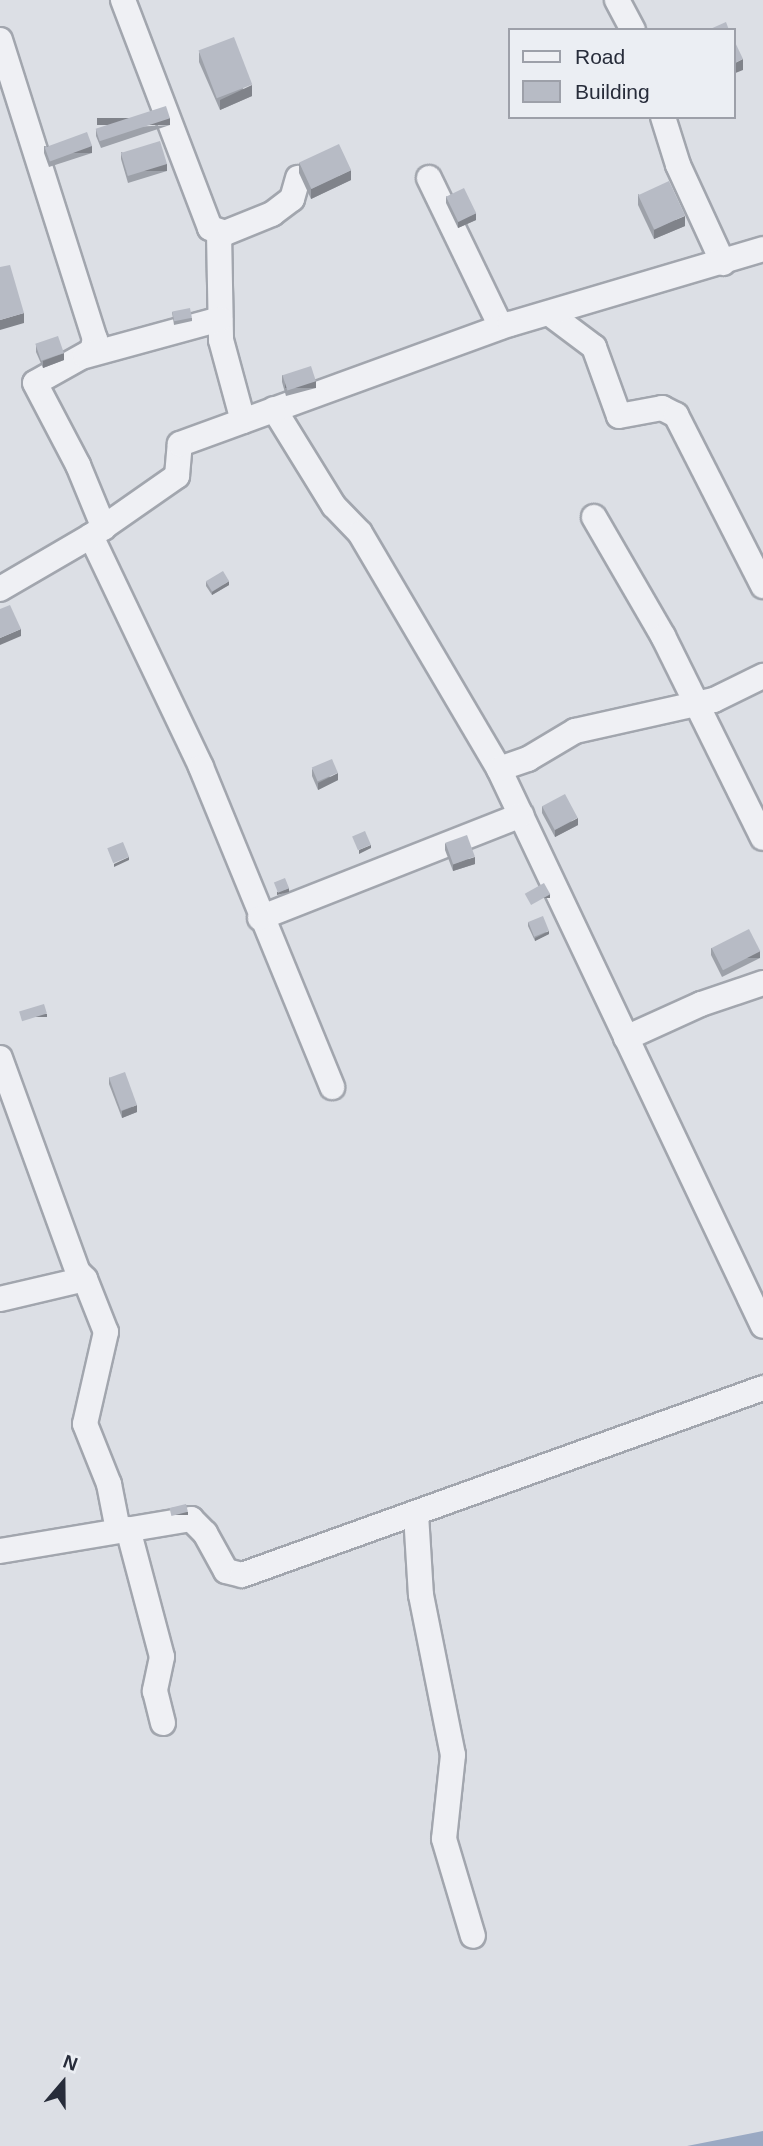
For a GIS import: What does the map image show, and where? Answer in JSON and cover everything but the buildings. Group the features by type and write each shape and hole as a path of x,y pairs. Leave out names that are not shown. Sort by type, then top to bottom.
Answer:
{"street":[{"path":"123,0 210,228 219,233 240,229 284,207 292,199 298,178"},
{"path":"617,0 632,28"},
{"path":"0,40 94,333 95,345 85,356"},
{"path":"664,119 678,165 723,263"},
{"path":"429,178 501,327"},
{"path":"219,233 220,319 225,362 243,421"},
{"path":"0,589 98,532 180,474 180,444 501,327 763,249"},
{"path":"550,314 589,340 619,415 662,408 676,415 763,586"},
{"path":"220,319 85,356 35,383 78,465 98,532 201,767 260,918 332,1087"},
{"path":"274,409 334,506 360,533 499,769 763,1326"},
{"path":"594,517 697,705 763,838"},
{"path":"499,769 528,759 575,731 697,705 763,676"},
{"path":"260,918 521,815"},
{"path":"626,1038 701,1004 760,992"},
{"path":"0,1058 78,1272 85,1279 106,1332 85,1424 108,1484 162,1657 155,1691 163,1723"},
{"path":"0,1299 85,1279"},
{"path":"0,1551 191,1519 205,1533 226,1571 242,1575 763,1388"},
{"path":"416,1514 421,1595 453,1755 444,1839 473,1936"}],"water":[{"path":"763,2131 763,2146 687,2146"}]}
